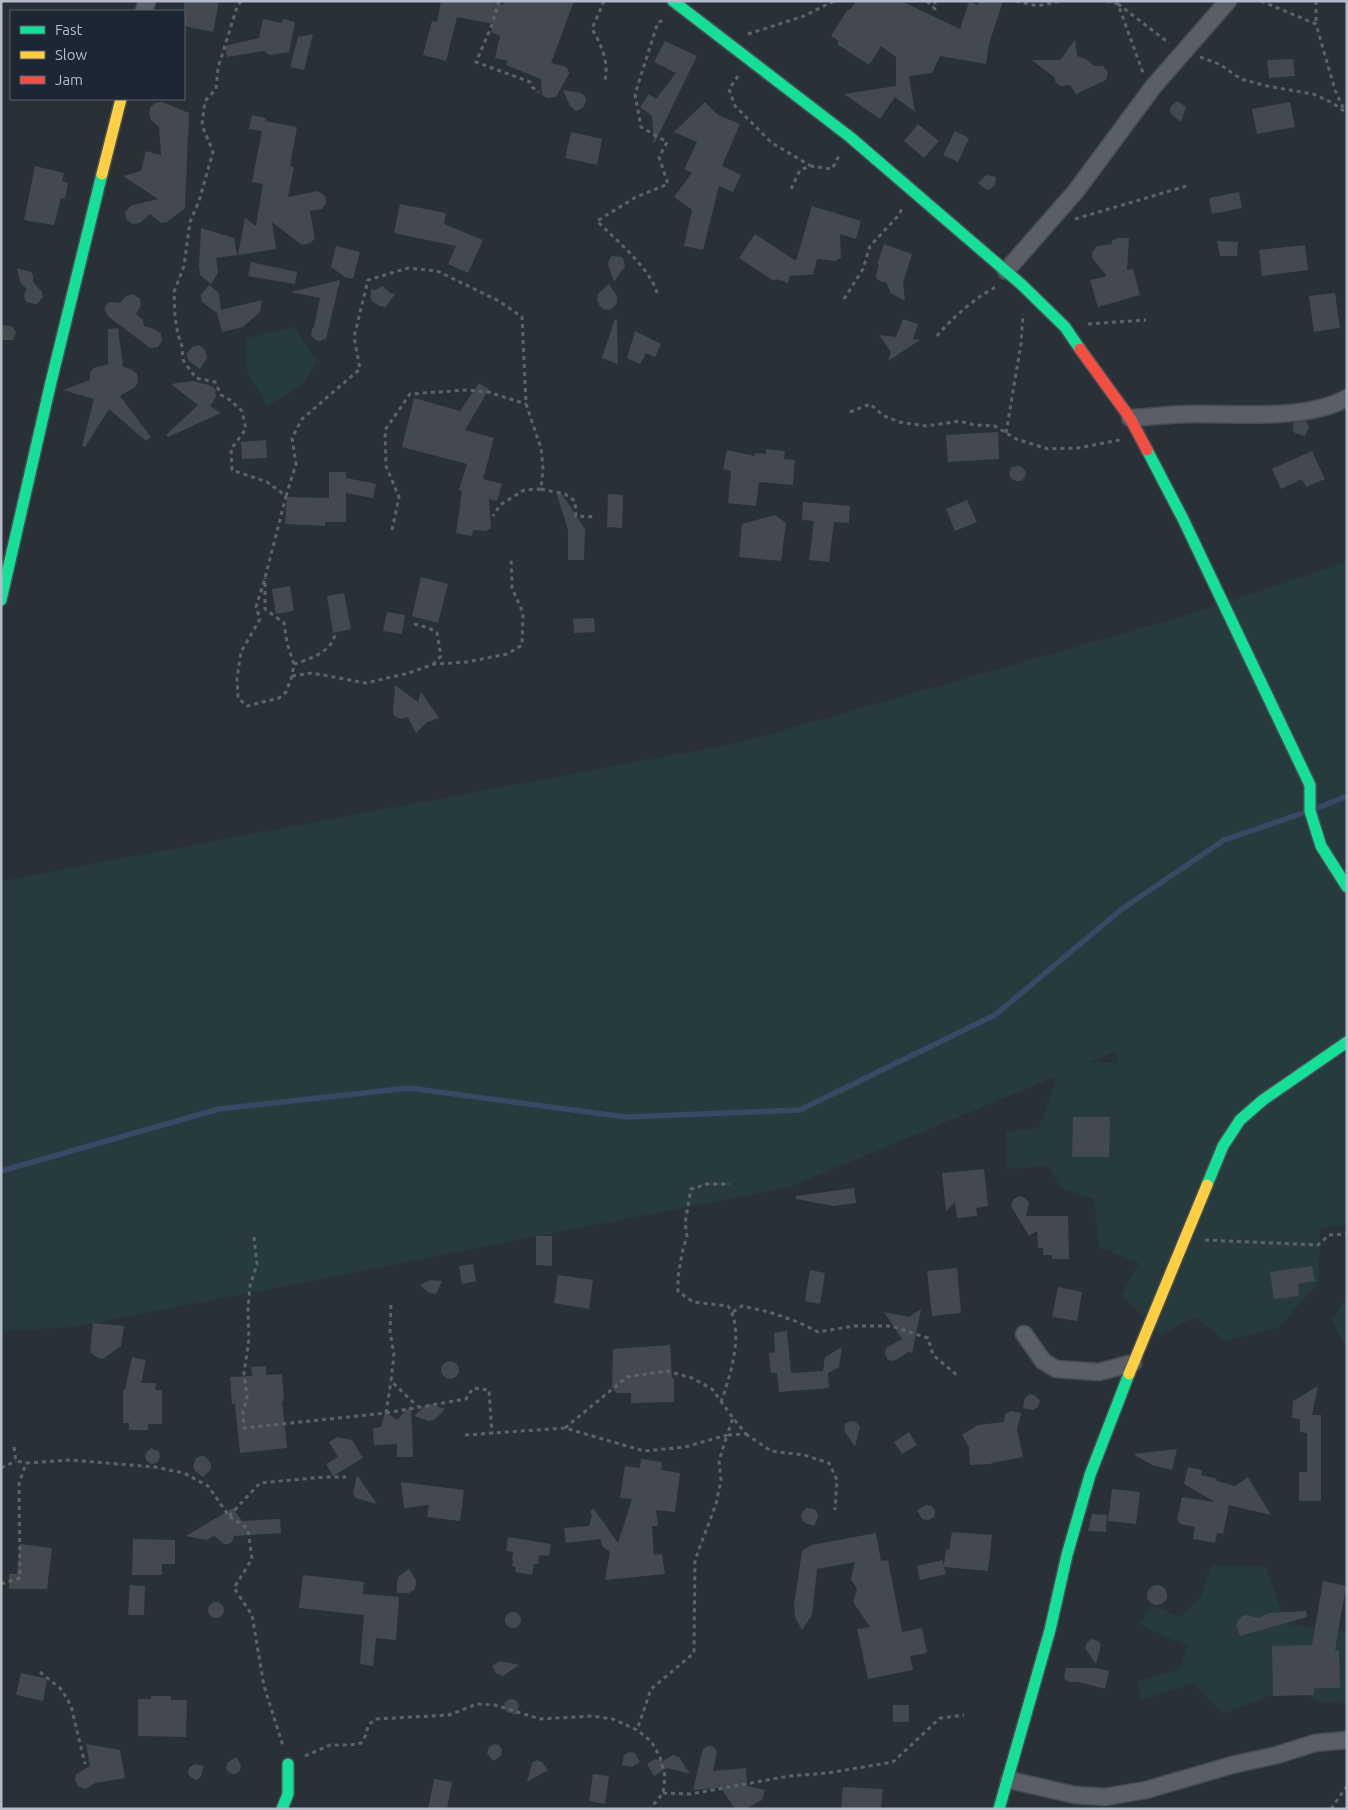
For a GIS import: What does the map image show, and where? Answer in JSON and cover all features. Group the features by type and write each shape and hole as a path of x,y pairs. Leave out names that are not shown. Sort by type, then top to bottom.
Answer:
{"street":[{"path":"673,1 850,136 1022,285 1065,327 1130,418 1184,519 1310,785 1310,811 1321,846 1347,886"},
{"path":"1006,271 1076,191 1153,87 1228,1"},
{"path":"1,600 51,382 122,100"},
{"path":"1130,418 1190,414 1298,412 1325,407 1347,398"},
{"path":"999,1809 1009,1780 1050,1630 1080,1509 1103,1438 1223,1146 1234,1125 1246,1112 1276,1089 1347,1042"},
{"path":"1024,1334 1043,1361 1056,1368 1099,1372 1133,1363"},
{"path":"1009,1780 1076,1795 1105,1797 1154,1788 1315,1743 1347,1740"},
{"path":"282,1809 288,1794 288,1764"}],"path":[{"path":"241,1 237,7 218,68 216,89 205,101 202,126 213,152 200,202 190,222 184,266 174,292 175,316 182,346 183,360 196,378 216,382 221,394 242,411 246,429 231,449 232,470 267,482 286,496"},
{"path":"499,1 492,25 476,62 530,82 532,87 540,92"},
{"path":"604,1 592,28 600,43 607,70 605,80"},
{"path":"726,42 804,16 834,1"},
{"path":"927,1 935,9 935,1"},
{"path":"1016,1 1037,6 1060,1"},
{"path":"1107,1 1118,4 1160,38 1183,52 1219,64 1241,79 1312,94 1331,102 1344,111 1335,90 1316,24 1316,1"},
{"path":"1261,1 1316,24"},
{"path":"1118,4 1144,76 1153,87"},
{"path":"657,293 655,285 639,264 597,221 636,197 668,184 659,157 667,142 642,127 635,94 658,22 691,15"},
{"path":"747,58 736,80 729,89 735,106 772,143 811,166 832,169 850,136"},
{"path":"791,189 800,170 811,166"},
{"path":"1072,220 1190,185"},
{"path":"844,299 863,269 870,246 898,216 911,190"},
{"path":"266,578 265,609 284,623 287,643 294,664 286,692 279,698 247,706 238,698 237,678 241,652 260,619 256,607 266,578 286,496 296,464 292,438 302,419 360,369 354,337 368,280 408,268 437,271 499,302 522,317 526,404 541,448 543,469 541,489"},
{"path":"937,336 944,326 985,292 998,286 1022,285 1021,344 1006,432"},
{"path":"1065,327 1146,320"},
{"path":"392,530 399,497 386,466 385,430 410,394 468,390 488,392 526,404"},
{"path":"850,412 870,404 884,416 899,422 926,426 960,421 974,425 995,426 1016,439 1048,449 1078,448 1127,439 1143,441"},
{"path":"493,516 500,505 524,490 541,489 565,494 575,501 576,516 596,517"},
{"path":"292,676 312,673 366,682 401,675 434,664 467,662 507,654 522,645 523,613 512,588 511,557"},
{"path":"414,624 429,628 437,633 441,656 434,664"},
{"path":"294,664 319,655 334,639 335,633"},
{"path":"722,1402 730,1377 736,1336 732,1312 728,1306 694,1302 678,1291 678,1284 682,1253 687,1236 685,1223 691,1189 707,1184 730,1184"},
{"path":"1184,1239 1318,1245 1330,1235 1347,1234"},
{"path":"254,1237 257,1264 249,1294 247,1328 249,1339 244,1374 247,1397 243,1412 244,1428 386,1413 466,1399 473,1388 489,1390 492,1434"},
{"path":"386,1413 394,1354 390,1332 391,1304"},
{"path":"732,1312 742,1306 760,1310 798,1322 818,1332 854,1326 891,1326 928,1338 933,1355 958,1376"},
{"path":"565,1428 627,1377 667,1371 692,1378 712,1389 746,1434 771,1451 804,1455 829,1463 837,1480 835,1510"},
{"path":"391,1380 418,1407"},
{"path":"637,1730 651,1688 694,1654 695,1560 716,1504 721,1480 719,1461 733,1418"},
{"path":"464,1436 565,1428 644,1451 685,1447 728,1435 746,1434"},
{"path":"14,1448 16,1461"},
{"path":"1,1468 16,1461 26,1463 70,1460 146,1466 184,1473 208,1486 229,1516 248,1529 252,1559 234,1588 252,1615 264,1686 288,1764 330,1745 350,1746 361,1742 366,1735 368,1725 376,1719 449,1715 477,1704 495,1705 540,1719 592,1716 613,1719 637,1730 651,1741 660,1757 665,1776 663,1793 650,1809"},
{"path":"1,1584 20,1578 19,1484 26,1463"},
{"path":"229,1516 260,1483 324,1476 346,1477"},
{"path":"40,1672 62,1690 71,1706 85,1764"},
{"path":"663,1793 691,1794 789,1776 828,1773 893,1762 940,1718 964,1715"},
{"path":"1331,1809 1347,1786"}],"green space":[{"path":"294,327 317,360 304,384 267,406 246,369 246,338"},
{"path":"1347,562 1347,1225 1320,1228 1319,1281 1279,1328 1226,1341 1195,1317 1161,1335 1121,1295 1139,1263 1099,1247 1094,1199 1060,1188 1050,1166 1006,1169 1006,1132 1039,1128 1057,1076 789,1187 75,1327 1,1331 1,881 742,742 1178,618","holes":["1115,1052 1118,1063 1090,1063 1090,1062"]},
{"path":"1347,1297 1347,1350 1332,1321"},
{"path":"1211,1565 1265,1567 1287,1624 1347,1632 1347,1704 1315,1701 1299,1684 1223,1714 1194,1683 1142,1700 1137,1682 1180,1669 1187,1646 1139,1624 1151,1605 1180,1617 1201,1596"}],"building":[{"path":"184,1 219,1 213,32 185,26"},
{"path":"441,1 485,1 503,5 505,1 574,1 551,63 564,66 570,72 556,97 547,98 542,95 541,79 506,65 508,61 495,58 500,36 491,32 494,24 457,17 446,61 423,55 432,21 437,22"},
{"path":"856,1 901,1 960,29 969,2 978,5 980,1 1003,1 989,44 986,64 940,56 932,73 909,76 915,112 895,97 880,119 844,94 896,86 896,57 881,46 869,65 837,44 839,41 831,36 848,9 850,10"},
{"path":"263,19 282,23 283,19 295,22 289,52 269,55 264,51 227,57 225,46 259,38"},
{"path":"313,34 304,70 290,67 298,37"},
{"path":"1075,40 1077,56 1087,60 1094,66 1103,66 1108,72 1106,80 1076,94 1070,85 1061,86 1056,83 1054,77 1032,60 1060,60"},
{"path":"665,41 697,56 654,144 652,116 640,107 649,94 656,99 676,73 654,62"},
{"path":"1293,59 1295,76 1269,78 1267,60"},
{"path":"563,90 581,93 585,96 586,100 583,108 576,111 570,106"},
{"path":"1177,101 1186,107 1181,122 1171,114 1170,110 1171,106"},
{"path":"162,102 189,113 185,208 167,222 161,223 150,214 140,223 132,224 126,219 125,212 130,206 158,199 123,176 141,171 146,151 161,155 159,127 151,120 149,114 150,108 155,103"},
{"path":"705,102 718,115 740,124 722,166 741,175 733,192 719,186 703,250 684,246 692,210 674,197 692,173 684,169 697,142 674,132"},
{"path":"1290,102 1295,127 1257,134 1252,109"},
{"path":"252,115 266,118 265,121 297,127 290,166 294,167 288,197 318,191 325,196 326,203 322,209 310,211 315,239 310,243 302,245 272,222 276,249 238,255 245,218 256,226 263,184 252,182 262,131 249,129"},
{"path":"918,124 939,141 924,158 904,141"},
{"path":"955,131 969,138 958,162 943,155"},
{"path":"571,132 602,139 597,165 565,158"},
{"path":"35,166 64,173 62,181 68,183 65,199 61,198 54,225 24,220"},
{"path":"987,175 996,177 995,185 989,190 978,183"},
{"path":"1239,192 1242,208 1212,214 1209,198"},
{"path":"400,204 446,213 444,224 483,240 468,273 448,264 456,246 394,233"},
{"path":"812,206 861,221 856,239 840,234 841,258 835,261 817,259 814,271 812,272 816,274 790,276 788,283 776,279 774,281 739,258 755,234 796,261"},
{"path":"201,228 234,238 237,255 216,258 218,273 211,284 200,275"},
{"path":"1129,238 1127,270 1133,269 1140,295 1098,307 1090,280 1107,276 1092,258 1092,253 1097,246 1111,244 1113,240"},
{"path":"1217,241 1238,242 1237,256 1220,256"},
{"path":"884,244 912,254 903,282 905,301 891,293 886,282 881,282 877,279 876,275 879,264 877,264"},
{"path":"1305,245 1308,270 1262,276 1259,250"},
{"path":"336,246 360,252 353,279 345,277 331,267"},
{"path":"612,256 622,257 625,266 614,282 608,264"},
{"path":"251,262 297,272 295,284 248,276"},
{"path":"17,268 31,272 33,275 33,282 42,292 43,297 37,304 28,303 25,300 24,295 27,289 20,282"},
{"path":"340,280 326,339 315,340 311,335 320,298 291,292"},
{"path":"609,284 617,296 617,302 609,310 603,309 597,300 598,294"},
{"path":"209,285 219,293 221,310 262,300 260,312 243,327 222,332 217,313 202,302 201,295"},
{"path":"383,286 390,293 395,294 385,308 372,301 370,296 371,289 375,290"},
{"path":"1335,293 1340,328 1314,332 1309,296"},
{"path":"133,294 140,299 141,306 136,314 143,320 144,326 161,333 162,341 158,347 150,348 109,317 104,309 109,302 120,303 126,296"},
{"path":"615,319 617,320 618,364 602,358"},
{"path":"903,319 918,324 913,339 920,340 888,361 891,352 879,335 896,337"},
{"path":"1,325 11,326 14,329 16,333 13,340 1,340"},
{"path":"118,328 123,367 131,369 137,374 138,382 135,387 120,396 151,437 146,441 109,409 85,447 82,446 94,399 63,390 90,380 90,372 94,368 108,364 108,329"},
{"path":"635,331 661,344 655,357 646,353 640,364 627,358"},
{"path":"199,345 205,350 207,358 200,369 188,360 187,353 192,347"},
{"path":"192,381 209,385 215,389 216,397 210,406 221,413 168,437 166,435 198,405 171,384"},
{"path":"479,383 489,389 465,430 494,438 483,479 502,484 497,501 489,499 491,528 485,531 473,530 472,536 456,533 462,491 459,490 467,464 402,447 414,398 460,411"},
{"path":"1306,421 1309,427 1305,436 1295,433 1293,423"},
{"path":"998,432 999,459 948,462 946,435"},
{"path":"266,440 267,458 242,459 241,442"},
{"path":"766,449 785,451 784,459 795,460 793,485 759,482 756,506 728,503 731,471 723,469 727,450 755,456 755,453 766,454"},
{"path":"1312,451 1325,479 1306,487 1302,479 1281,489 1272,469"},
{"path":"1019,466 1026,472 1025,477 1021,481 1016,481 1009,475 1011,467"},
{"path":"329,472 346,472 346,478 376,484 373,498 346,493 346,522 325,522 325,526 285,524 287,497 329,498"},
{"path":"561,493 585,529 584,560 568,560 568,530 557,495"},
{"path":"608,494 623,495 622,528 607,527"},
{"path":"967,500 977,522 955,531 946,509"},
{"path":"803,502 850,506 849,523 834,522 829,562 809,560 814,521 802,520"},
{"path":"775,515 786,523 781,561 739,557 742,524"},
{"path":"421,577 448,584 438,623 412,616"},
{"path":"290,586 294,611 276,614 272,589"},
{"path":"344,593 351,629 333,633 327,596"},
{"path":"387,612 405,615 402,634 383,631"},
{"path":"594,618 595,632 574,633 573,619"},
{"path":"395,685 418,702 421,692 439,718 427,722 416,733 408,717 401,719 393,714"},
{"path":"1073,1117 1110,1117 1109,1157 1072,1157"},
{"path":"984,1169 988,1206 976,1208 977,1216 957,1218 955,1202 946,1211 942,1173"},
{"path":"854,1188 856,1203 833,1206 796,1199 796,1196"},
{"path":"1019,1196 1025,1198 1029,1203 1026,1216 1068,1216 1069,1259 1052,1259 1052,1255 1043,1255 1043,1248 1038,1248 1037,1231 1029,1236 1011,1206 1013,1200"},
{"path":"536,1236 552,1236 552,1266 536,1265"},
{"path":"473,1264 476,1281 462,1284 459,1266"},
{"path":"1312,1266 1315,1281 1298,1284 1299,1296 1274,1299 1270,1272"},
{"path":"957,1268 961,1313 932,1316 927,1271"},
{"path":"810,1270 825,1273 820,1304 805,1301"},
{"path":"558,1275 593,1280 589,1309 554,1303"},
{"path":"430,1280 442,1281 436,1294 429,1293 420,1285"},
{"path":"1058,1287 1082,1292 1077,1321 1052,1317"},
{"path":"921,1309 912,1354 910,1351 894,1361 888,1360 885,1354 886,1348 902,1339 884,1312 909,1317"},
{"path":"93,1323 124,1326 121,1346 103,1359 90,1352"},
{"path":"787,1331 791,1373 823,1371 825,1357 842,1347 839,1367 828,1373 829,1388 779,1392 777,1373 771,1373 769,1353 775,1352 774,1333"},
{"path":"670,1345 672,1378 674,1378 674,1402 631,1403 631,1393 617,1393 614,1390 612,1387 613,1349"},
{"path":"132,1357 146,1360 141,1383 156,1383 155,1390 162,1390 162,1424 148,1424 148,1430 129,1430 129,1423 123,1423 123,1390 125,1390"},
{"path":"450,1361 456,1364 459,1370 456,1376 450,1379 444,1376 441,1370 444,1364"},
{"path":"266,1366 266,1375 282,1374 284,1401 282,1401 287,1448 240,1453 235,1404 232,1404 230,1377 252,1376 251,1367"},
{"path":"1318,1386 1312,1415 1321,1415 1321,1501 1299,1501 1299,1472 1307,1472 1307,1433 1300,1432 1300,1419 1292,1418 1293,1401"},
{"path":"1030,1394 1036,1396 1040,1401 1038,1407 1033,1410 1023,1408 1025,1398"},
{"path":"430,1404 445,1409 434,1420 429,1421 414,1416 426,1405"},
{"path":"411,1405 413,1457 397,1457 397,1444 374,1445 373,1428 381,1427 385,1412 397,1420"},
{"path":"1011,1411 1021,1413 1017,1429 1023,1457 991,1464 970,1465 969,1447 962,1435 978,1425 1004,1422 1005,1414"},
{"path":"850,1421 856,1422 860,1427 855,1447 844,1430 845,1424"},
{"path":"909,1432 917,1445 902,1454 894,1442"},
{"path":"337,1437 352,1440 363,1458 333,1476 326,1464 338,1457 329,1442"},
{"path":"151,1448 158,1451 160,1455 156,1463 151,1464 145,1457"},
{"path":"1177,1449 1172,1470 1152,1465 1133,1454"},
{"path":"206,1457 211,1464 211,1469 203,1477 195,1471 193,1466 196,1458"},
{"path":"641,1459 662,1462 661,1470 680,1473 675,1512 656,1510 658,1526 652,1526 654,1555 662,1554 665,1574 605,1580 610,1552 603,1547 600,1539 566,1543 564,1528 589,1526 592,1516 590,1511 594,1509 618,1543 632,1499 620,1498 625,1466 640,1468"},
{"path":"1188,1467 1202,1470 1201,1475 1235,1486 1248,1477 1271,1515 1229,1505 1223,1534 1217,1533 1215,1543 1193,1539 1195,1527 1180,1524 1177,1519 1182,1497 1215,1502 1184,1484"},
{"path":"357,1475 377,1504 356,1498 353,1494"},
{"path":"401,1482 464,1490 460,1521 427,1517 429,1505 404,1508"},
{"path":"1112,1489 1140,1492 1136,1524 1108,1521"},
{"path":"926,1505 932,1506 935,1511 934,1517 928,1520 922,1519 917,1510"},
{"path":"233,1508 242,1521 280,1519 281,1533 234,1536 232,1542 228,1544 224,1544 214,1536 206,1540 186,1536"},
{"path":"806,1508 814,1509 817,1512 818,1517 814,1526 802,1520 801,1515"},
{"path":"1092,1514 1107,1515 1106,1532 1088,1531"},
{"path":"952,1532 992,1535 988,1571 944,1567 946,1574 920,1580 917,1566 942,1560 944,1565 946,1549 949,1550"},
{"path":"876,1533 881,1561 888,1560 902,1632 922,1628 927,1653 910,1656 913,1670 868,1679 857,1629 870,1627 853,1602 857,1589 851,1579 855,1562 817,1569 812,1615 802,1630 795,1617 794,1605 802,1551 811,1545"},
{"path":"508,1537 551,1544 549,1556 539,1555 538,1564 534,1564 532,1575 515,1572 516,1567 512,1566 513,1552 506,1551"},
{"path":"133,1539 175,1540 175,1564 162,1564 162,1575 132,1575"},
{"path":"20,1544 52,1548 47,1589 9,1589 9,1574 17,1574"},
{"path":"409,1569 416,1580 414,1590 409,1593 397,1593 399,1576"},
{"path":"303,1575 364,1582 363,1594 399,1597 396,1640 376,1638 373,1666 360,1664 364,1615 299,1608"},
{"path":"1323,1581 1346,1586 1335,1650 1339,1650 1340,1688 1314,1688 1314,1695 1273,1696 1272,1646 1312,1645"},
{"path":"130,1585 145,1586 144,1615 128,1615"},
{"path":"1153,1585 1161,1585 1167,1591 1167,1599 1161,1605 1153,1605 1147,1599 1147,1591"},
{"path":"216,1602 224,1610 216,1618 208,1610"},
{"path":"1306,1611 1307,1617 1240,1636 1237,1630 1239,1629 1236,1627 1238,1620 1246,1615 1259,1618 1269,1613"},
{"path":"510,1612 516,1612 521,1617 519,1626 510,1628 505,1623 505,1617"},
{"path":"1092,1639 1098,1641 1101,1645 1096,1664 1085,1648 1087,1642"},
{"path":"500,1661 519,1665 503,1676 497,1674 492,1666"},
{"path":"1066,1668 1096,1668 1109,1671 1105,1689 1065,1680"},
{"path":"21,1673 47,1679 43,1701 16,1695"},
{"path":"151,1696 171,1696 171,1700 187,1700 186,1737 138,1736 138,1699 151,1699"},
{"path":"510,1699 516,1700 519,1705 517,1715 507,1712 504,1707 505,1702"},
{"path":"893,1705 909,1705 909,1722 893,1722"},
{"path":"86,1744 120,1750 125,1778 95,1783 86,1789 79,1787 75,1781 76,1774 90,1766"},
{"path":"494,1744 499,1745 502,1750 501,1756 493,1761 487,1753 489,1747"},
{"path":"708,1746 714,1747 717,1752 713,1771 746,1768 747,1786 765,1790 762,1800 745,1809 735,1809 719,1785 719,1788 693,1790 703,1749"},
{"path":"629,1752 635,1753 640,1762 632,1767 622,1765 624,1755"},
{"path":"673,1755 679,1757 690,1774 667,1768 654,1776 647,1764 655,1759 663,1761"},
{"path":"236,1757 241,1765 240,1771 235,1774 229,1773 226,1768 228,1762"},
{"path":"537,1760 542,1762 548,1770 527,1782 532,1763"},
{"path":"194,1764 204,1766 201,1776 197,1780 191,1778 188,1773 189,1768"},
{"path":"593,1774 609,1776 605,1804 589,1801"},
{"path":"434,1779 452,1782 447,1809 428,1809"},
{"path":"843,1787 883,1789 881,1809 841,1809"}],"waterway":[{"path":"1315,809 1347,796"},
{"path":"1,1171 219,1109 409,1088 626,1117 800,1110 995,1015 1122,909 1224,840 1306,812"}],"traffic: fast":[{"path":"673,1 850,137 1022,285 1065,327 1080,349"},
{"path":"1,600 51,382 102,174"},
{"path":"1147,450 1183,519 1310,785 1310,811 1321,846 1347,887"},
{"path":"1207,1185 1223,1146 1240,1120 1263,1100 1347,1042"},
{"path":"999,1809 1050,1630 1067,1555 1090,1475 1129,1374"},
{"path":"282,1809 288,1794 288,1764"}],"traffic: slow":[{"path":"102,174 121,100"},
{"path":"1129,1374 1207,1185"}],"traffic: jam":[{"path":"1080,349 1130,418 1147,450"}]}
